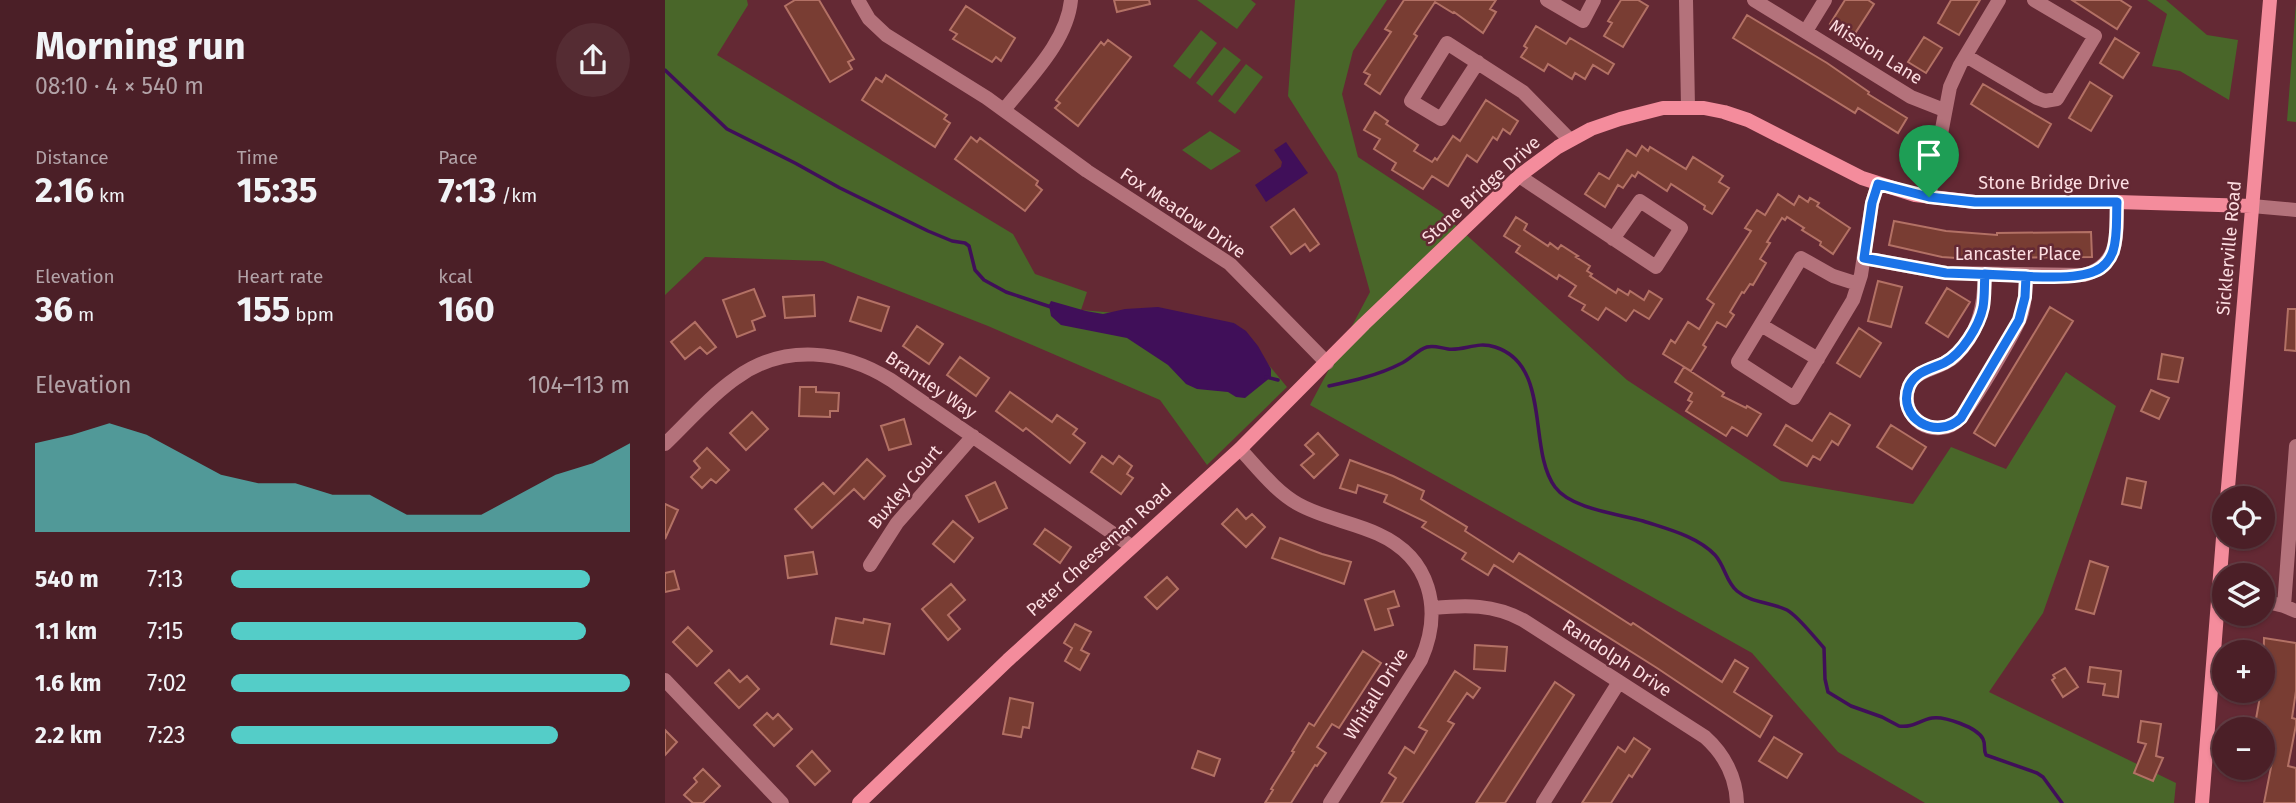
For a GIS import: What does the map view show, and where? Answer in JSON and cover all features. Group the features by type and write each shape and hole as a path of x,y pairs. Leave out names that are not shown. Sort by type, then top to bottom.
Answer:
{"street":[{"name":"Fox Meadow Drive","path":"858,0 869,19 886,35 1004,110 1087,171 1230,264 1327,363"},
{"path":"1004,110 1058,38 1071,0"},
{"path":"1547,0 1583,21 1594,0"},
{"path":"1686,0 1688,107"},
{"name":"Mission Lane","path":"1754,0 1911,97 1944,110"},
{"path":"1806,31 1825,0"},
{"path":"1929,197 1944,110 1954,76 1999,0"},
{"path":"1966,56 2037,98 2045,101 2057,99 2095,36 2034,0"},
{"name":"Sicklerville Road","path":"2228,486 2270,0"},
{"path":"1478,62 1441,119 1411,101 1447,43 1478,62 1523,92 1570,140"},
{"name":"Stone Bridge Drive","path":"1364,324 1519,176 1543,157 1602,125 1663,108 1688,107 1724,111 1748,120 1834,165 1878,184 1929,197 1975,202 2252,206"},
{"path":"1519,176 1613,239 1656,267 1681,228 1640,201 1613,239"},
{"path":"1858,284 1833,276 1801,258 1738,362 1794,398 1846,315 1858,284 1872,203 1878,184"},
{"name":"Lancaster Place","path":"1864,258 1946,273 2084,275 2101,268 2113,252 2117,202"},
{"path":"2252,206 2296,210"},
{"path":"1985,274 1982,312 1963,346 1951,359 1923,371 1910,385 1907,398 1910,413 1930,428 1953,424 1967,408 2019,320 2025,297 2026,276"},
{"name":"Peter Cheeseman Road","path":"859,803 1008,660 1240,449 1364,324"},
{"path":"1761,325 1818,359"},
{"name":"Brantley Way","path":"665,443 737,377 771,360 796,354 832,356 868,366 974,436 1132,547"},
{"name":"Buxley Court","path":"870,565 902,517 974,436"},
{"path":"2290,608 2296,446"},
{"name":"Whitall Drive","path":"1240,449 1290,499 1314,512 1369,530 1394,543 1408,555 1429,588 1433,608 1429,639 1422,660 1330,803"},
{"name":"Randolph Drive","path":"1433,608 1476,606 1511,614 1619,682 1711,743 1723,757 1731,773 1737,803"},
{"path":"2202,803 2218,626"},
{"path":"665,680 782,803"},
{"path":"1543,803 1619,682"}],"green space":[{"path":"665,0 747,0 748,5 717,55 1013,234 1035,274 1087,292 1081,310 1234,323 1287,387 1207,465 1160,400 988,326 823,261 705,257 665,295"},
{"path":"1197,0 1251,0 1256,4 1237,29"},
{"path":"1295,0 1387,0 1353,51 1342,94 1358,157 1440,211 1627,380 1781,481 1913,504 1951,447 2006,469 2066,372 2116,406 2043,613 1989,692 2176,783 2174,803 1925,803 1838,752 1752,653 1310,405 1370,292 1337,173 1288,96"},
{"path":"2147,0 2166,0 2207,35 2238,40 2229,100 2180,71 2152,66 2167,14"},
{"path":"2296,3 2296,122 2287,121"},
{"path":"1201,30 1217,43 1190,79 1173,66"},
{"path":"1224,47 1241,60 1212,96 1196,83"},
{"path":"1246,64 1263,77 1235,114 1218,101"},
{"path":"1210,131 1241,151 1211,170 1182,150"}],"shaded area":[{"path":"1286,142 1308,173 1266,202 1255,185 1281,167 1282,162 1274,150"},
{"path":"1051,301 1103,314 1125,309 1158,307 1234,323 1246,331 1258,346 1271,369 1271,377 1245,398 1228,392 1197,389 1186,384 1168,365 1127,338 1061,325 1051,316"}],"building":[{"path":"795,0 819,0 854,59 848,62 852,69 830,82 785,6"},
{"path":"1114,0 1149,0 1150,4 1117,12"},
{"path":"1404,0 1496,0 1490,9 1496,12 1483,33 1435,2 1380,94 1365,84 1370,75 1364,72 1391,32 1385,29"},
{"path":"1621,0 1638,0 1648,6 1623,47 1604,36 1612,23 1608,21"},
{"path":"1845,0 1868,0 1874,4 1852,38 1830,24"},
{"path":"1951,0 1980,0 1959,35 1938,23"},
{"path":"2072,0 2120,0 2131,7 2117,29"},
{"path":"966,6 1015,38 1001,61 996,57 992,62 953,39 957,34 950,30"},
{"path":"1747,15 1827,63 1869,92 1868,94 1907,118 1898,133 1858,108 1855,113 1733,38"},
{"path":"1536,26 1566,44 1570,38 1614,64 1608,74 1593,65 1585,79 1575,73 1572,79 1548,64 1544,71 1521,57"},
{"path":"1924,37 1942,48 1926,73 1908,62"},
{"path":"2115,38 2139,53 2123,78 2100,63"},
{"path":"1108,40 1131,57 1078,126 1055,108 1060,103 1056,100 1101,42 1104,45"},
{"path":"886,75 947,115 944,119 950,123 935,147 862,100 876,78 882,82"},
{"path":"2090,82 2112,96 2091,131 2069,118"},
{"path":"1983,84 2051,124 2038,147 1971,104"},
{"path":"1486,100 1518,121 1510,134 1503,129 1497,140 1493,137 1477,162 1467,155 1448,186 1432,176 1423,189 1392,170 1396,163 1374,149 1380,139 1364,130 1375,112 1388,121 1386,124 1418,145 1414,151 1432,162 1435,158 1437,160 1453,136 1460,141"},
{"path":"971,137 977,142 980,138 1038,181 1036,185 1042,190 1025,211 955,159"},
{"path":"1642,146 1648,151 1650,147 1686,169 1693,157 1723,176 1719,182 1729,188 1712,214 1704,209 1705,206 1671,184 1667,191 1638,172 1635,177 1632,175 1623,188 1618,185 1605,207 1585,194 1599,173 1609,179 1627,150 1636,156"},
{"path":"1778,194 1794,205 1799,196 1808,202 1810,198 1819,203 1817,206 1850,228 1833,254 1820,245 1821,242 1802,230 1804,228 1787,217 1785,220 1782,218 1767,242 1770,243 1760,259 1766,263 1753,285 1750,284 1744,293 1742,292 1730,312 1734,315 1726,327 1717,322 1691,371 1663,354 1671,340 1675,343 1688,322 1699,329 1714,304 1707,299 1751,231 1745,228 1757,210 1765,215"},
{"path":"1294,209 1319,244 1310,251 1305,244 1291,254 1271,227"},
{"path":"1516,217 1527,224 1524,230 1548,246 1550,243 1558,249 1561,245 1578,256 1576,257 1590,266 1587,271 1592,274 1590,276 1616,293 1618,289 1628,295 1630,291 1644,300 1649,291 1662,299 1649,319 1634,310 1626,321 1606,308 1598,320 1582,310 1585,305 1569,296 1576,286 1559,275 1557,279 1516,252 1520,246 1504,236"},
{"path":"1894,221 1946,231 1997,235 2091,232 2092,257 1985,260 1942,257 1889,245"},
{"path":"1878,281 1902,287 1891,327 1868,321"},
{"path":"1947,288 1970,302 1948,337 1926,323"},
{"path":"754,289 765,316 752,321 755,330 737,337 723,300"},
{"path":"814,295 815,316 785,318 783,297"},
{"path":"858,297 889,307 881,331 850,321"},
{"path":"2050,307 2073,321 1995,446 1974,433"},
{"path":"2288,309 2296,309 2296,351 2285,350"},
{"path":"695,322 716,347 707,354 700,347 685,359 671,342"},
{"path":"917,326 943,344 929,364 903,346"},
{"path":"1859,328 1881,343 1860,377 1837,363"},
{"path":"2162,354 2183,358 2178,382 2158,379"},
{"path":"960,357 989,378 976,396 947,375"},
{"path":"1684,367 1724,393 1722,396 1761,414 1747,436 1732,427 1726,436 1686,411 1692,402 1688,400 1692,393 1675,382"},
{"path":"800,387 816,387 816,392 839,393 838,411 830,411 830,417 799,416"},
{"path":"2151,390 2169,398 2159,419 2141,411"},
{"path":"1010,392 1052,422 1057,415 1077,429 1073,434 1085,443 1070,463 1026,428 1023,431 996,411"},
{"path":"752,412 768,429 746,450 730,433"},
{"path":"1830,413 1850,425 1838,445 1832,441 1820,460 1813,456 1807,466 1774,445 1786,425 1812,441"},
{"path":"904,419 911,444 889,450 881,426"},
{"path":"1891,425 1926,447 1912,469 1877,447"},
{"path":"1318,433 1338,455 1314,478 1301,465 1314,454 1305,445"},
{"path":"707,448 729,470 716,483 711,479 702,488 691,477 700,468 694,461"},
{"path":"1102,456 1113,464 1119,456 1132,466 1127,474 1133,478 1121,494 1091,472"},
{"path":"867,459 885,476 864,499 854,489 812,528 795,509 823,483 834,494"},
{"path":"1350,460 1424,491 1421,499 1467,527 1465,531 1513,562 1519,553 1722,682 1735,660 1748,668 1734,692 1772,716 1760,737 1494,565 1488,575 1462,559 1466,553 1422,527 1426,522 1384,502 1387,495 1358,485 1356,493 1340,488"},
{"path":"2127,478 2146,482 2141,508 2122,504"},
{"path":"995,482 1007,508 979,522 966,496"},
{"path":"665,504 678,510 665,539"},
{"path":"1237,509 1246,519 1252,514 1265,527 1246,547 1222,524"},
{"path":"953,521 973,538 954,562 933,544"},
{"path":"1045,529 1071,547 1060,563 1034,544"},
{"path":"1280,538 1351,562 1344,584 1272,558"},
{"path":"813,552 817,574 788,578 785,556"},
{"path":"2090,561 2108,567 2094,614 2076,609"},
{"path":"674,571 679,589 665,592 665,573"},
{"path":"1167,577 1178,589 1157,609 1145,597"},
{"path":"951,584 965,600 948,615 960,629 948,640 922,609"},
{"path":"1394,591 1399,606 1388,609 1393,625 1375,630 1365,600"},
{"path":"836,618 890,624 884,654 831,644"},
{"path":"1075,624 1091,632 1081,650 1089,654 1080,670 1065,661 1072,648 1064,643"},
{"path":"688,627 712,651 697,666 673,642"},
{"path":"2264,638 2296,643 2296,691 2292,718 2296,719 2296,725 2288,766 2296,768 2296,803 2264,803 2269,780 2275,780 2275,717 2256,717 2259,703 2275,703 2275,640"},
{"path":"1475,645 1507,647 1505,671 1474,669"},
{"path":"1363,651 1381,663 1339,728 1332,724 1317,747 1326,753 1317,766 1315,765 1291,803 1265,803 1309,723 1314,726"},
{"path":"2090,667 2121,671 2118,697 2103,695 2105,684 2088,682"},
{"path":"2065,668 2078,687 2063,697 2052,680 2055,678 2053,675"},
{"path":"729,670 740,682 747,676 759,689 739,708 715,683"},
{"path":"1455,671 1480,688 1473,698 1467,693 1448,721 1454,724 1402,803 1381,803 1396,778 1389,773 1405,747 1414,753 1427,731 1419,727"},
{"path":"1555,682 1574,695 1505,803 1476,803"},
{"path":"1010,698 1033,703 1029,728 1023,727 1021,737 1003,734"},
{"path":"767,713 773,719 778,714 792,729 774,746 754,725"},
{"path":"2141,721 2161,724 2156,756 2163,758 2153,781 2134,773 2146,744 2138,742"},
{"path":"665,730 677,742 665,755"},
{"path":"1774,737 1802,754 1787,778 1759,761"},
{"path":"1634,738 1650,749 1632,777 1629,775 1611,803 1582,803 1618,747 1625,752"},
{"path":"812,751 830,771 815,785 797,766"},
{"path":"1198,751 1220,759 1214,776 1192,768"},
{"path":"703,769 720,786 703,803 693,803 684,795 697,782 694,778"}],"waterway":[{"path":"665,70 727,129 928,231 952,241 965,243 969,246 975,270 984,280 1006,292 1051,307"},
{"path":"1329,386 1383,371 1430,346 1454,349 1488,345 1513,357 1524,371 1532,389 1547,471 1562,494 1584,506 1662,527 1700,543 1715,555 1737,591 1748,598 1787,610 1824,648 1828,692 1851,706 1899,726 1937,718 1974,730 1983,739 1986,755 2037,773 2062,803"},
{"path":"1266,377 1278,380"}],"route":[{"path":"1929,197 1878,184 1872,203 1864,258 1946,273 2026,276 2024,304 2016,327 1961,418 1953,424 1936,429 1919,422 1910,413 1907,392 1913,379 1923,371 1947,362 1963,346 1982,312 1984,302 1985,274 2067,276 2095,272 2106,263 2113,252 2117,202 1975,202 1929,197"}]}
